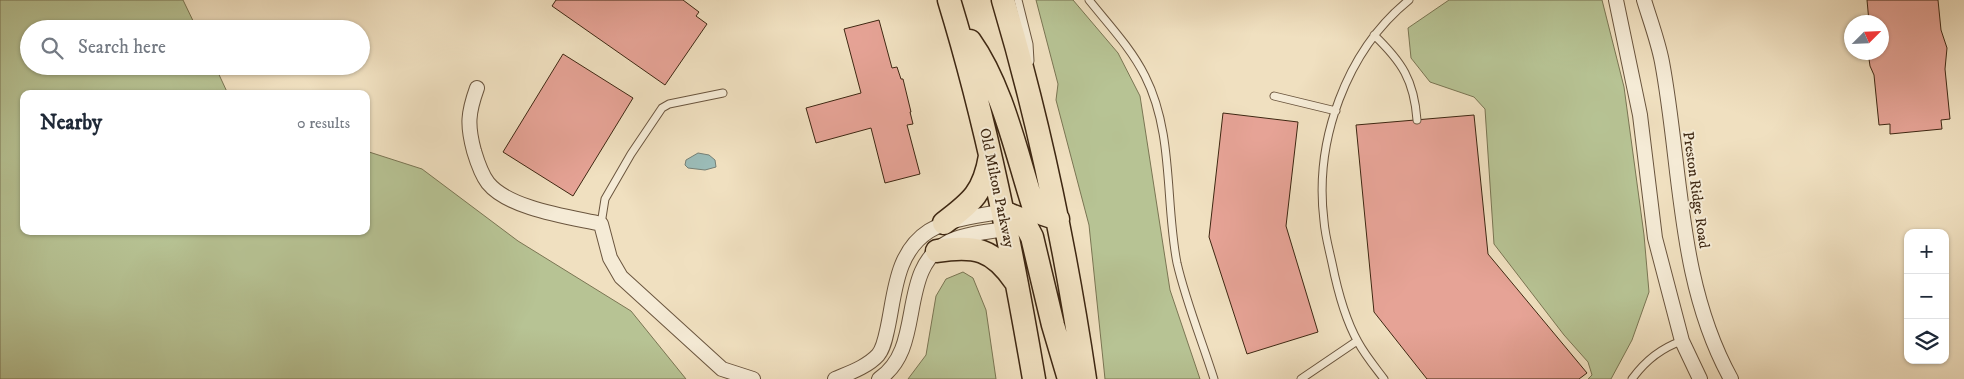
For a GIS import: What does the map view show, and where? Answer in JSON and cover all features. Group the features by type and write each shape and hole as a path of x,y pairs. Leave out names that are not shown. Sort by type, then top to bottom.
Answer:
{"highway":[{"name":"Old Milton Parkway","path":"1003,0 1030,99 1030,215 1018,284 1034,379"},
{"name":"Old Milton Parkway","path":"952,10 991,153 1030,215 1086,379"},
{"path":"952,10 978,52 1002,108 1030,215 1053,325 1069,379"},
{"path":"944,224 968,205 980,191 991,153"},
{"path":"937,251 969,248 990,254 1000,261 1018,284"}],"street":[{"path":"1616,0 1640,115 1655,238 1682,341 1700,379"},
{"name":"Preston Ridge Road","path":"1644,0 1662,61 1692,275 1709,331 1731,379"},
{"path":"477,88 470,108 468,124 478,164 487,182 501,195 521,203 601,224 610,258 620,277 724,374 753,379"},
{"path":"835,379 864,366 878,354 886,337 900,268 904,258 920,238 944,224 1030,215"},
{"path":"879,379 900,354 909,330 914,288 923,266 937,251 951,241 1030,215"}],"lane":[{"path":"1018,0 1030,44 1030,99"},
{"path":"1089,0 1132,54 1146,78 1158,109 1164,142 1178,263 1214,379"},
{"path":"1384,379 1357,341 1335,280 1324,220 1324,165 1336,111 1345,82 1366,45 1392,14 1409,0"},
{"path":"1374,35 1396,58 1408,75 1414,96 1417,120"},
{"path":"601,224 605,199 630,154 662,108 669,104 722,93"},
{"path":"1274,96 1336,111"},
{"path":"1301,379 1357,341"},
{"path":"1632,379 1664,346 1682,341"}],"green space":[{"path":"0,0 183,0 193,20 20,20 20,75 219,75 226,90 20,90 20,235 370,235 370,152 422,169 518,241 631,311 686,379 0,379"},
{"path":"1036,0 1073,0 1118,53 1140,96 1170,290 1200,379 1105,379 1089,225 1056,100 1058,84"},
{"path":"1449,0 1602,0 1624,87 1644,235 1649,292 1632,340 1611,379 1588,379 1592,375 1588,362 1564,335 1494,244 1485,109 1474,97 1430,82 1411,58 1408,28"},
{"path":"963,272 973,278 986,310 996,379 908,379 926,355 936,296 946,279"}],"water":[{"path":"698,153 709,155 715,160 716,167 705,170 688,168 685,165 686,160"}],"building":[{"path":"556,0 683,0 699,12 696,16 707,24 665,85 552,6"},
{"path":"1867,0 1938,0 1941,30 1947,48 1945,69 1950,119 1941,120 1942,129 1890,134 1890,124 1879,125 1874,75 1869,60 1889,60 1889,15 1868,15"},
{"path":"879,20 892,68 897,67 901,79 903,79 913,124 907,125 920,174 885,183 871,128 816,143 806,108 861,93 844,29"},
{"path":"563,54 633,98 573,196 503,152"},
{"path":"1223,113 1298,122 1286,226 1318,332 1247,354 1209,237"},
{"path":"1474,115 1488,254 1587,373 1579,379 1427,379 1374,312 1356,125"}]}
